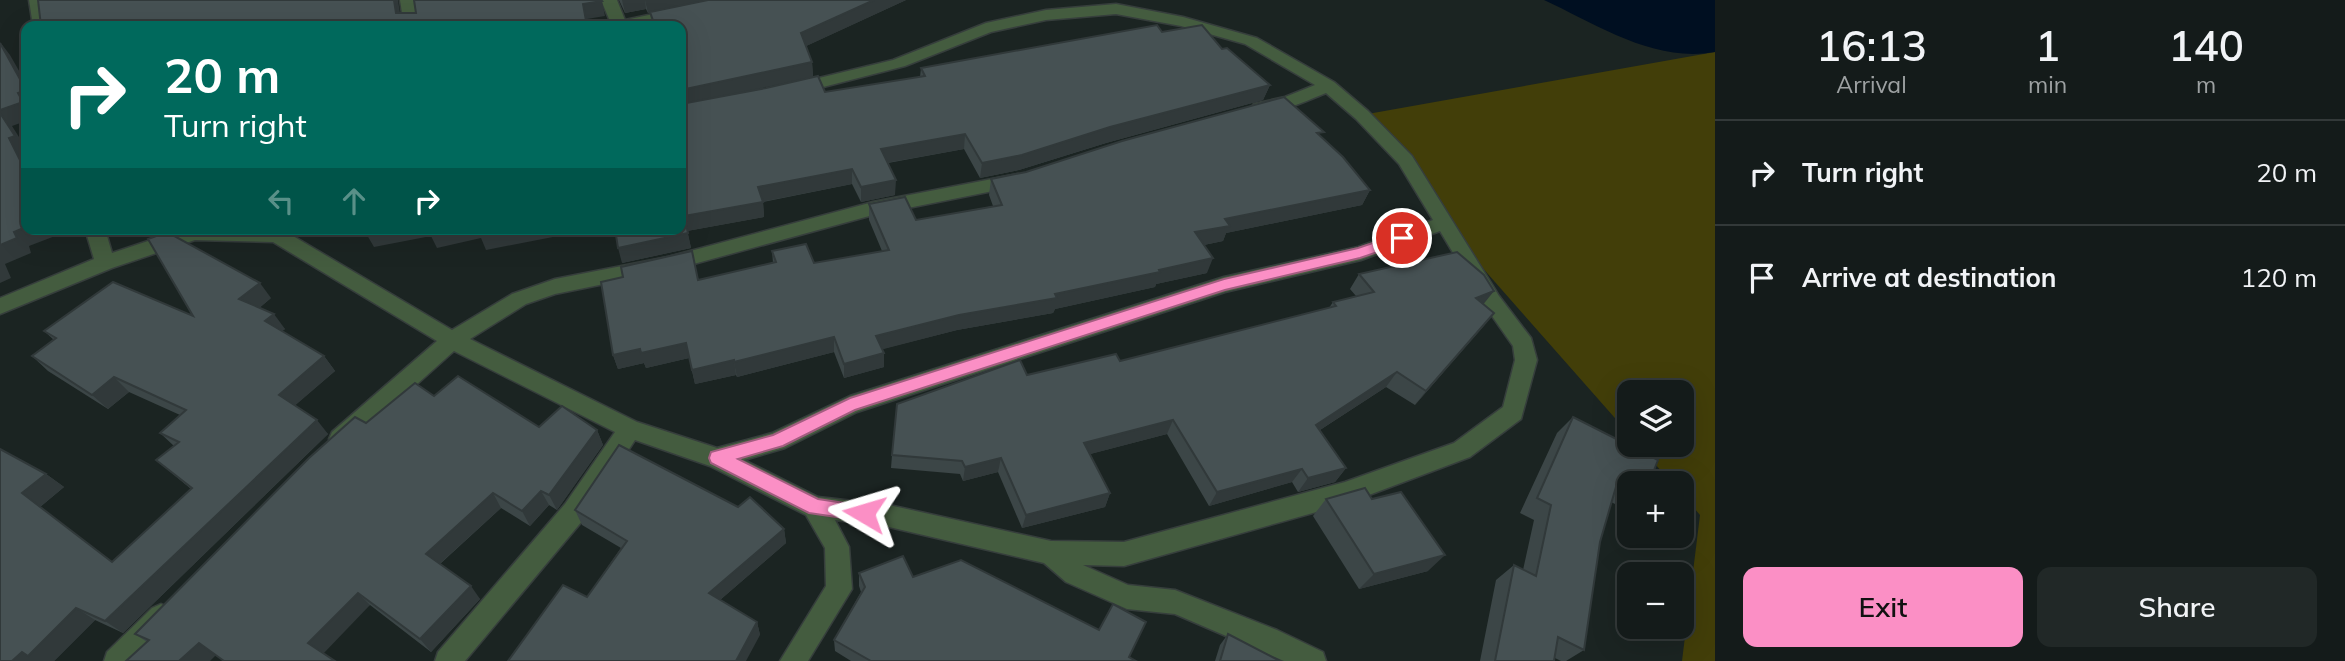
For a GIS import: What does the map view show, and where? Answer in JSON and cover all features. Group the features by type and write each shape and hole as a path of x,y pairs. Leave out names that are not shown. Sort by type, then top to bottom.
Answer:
{"lane":[{"path":"37,0 40,21"},
{"path":"408,0 411,21"},
{"path":"609,0 619,21"},
{"path":"288,235 454,341 630,429 717,458 815,507 889,516 1051,553 1124,554 1345,493 1462,450 1513,412 1526,360 1523,344 1406,160 1362,115 1328,86 1251,41 1183,22 1116,9 1046,15 986,28 899,63 778,94"},
{"path":"646,21 690,12"},
{"path":"1245,111 1290,101 1328,86"},
{"path":"322,456 379,403 454,341 521,298 568,284 668,264 850,214 1034,174"},
{"path":"717,458 777,441 850,405 1224,285 1360,253 1443,222"},
{"path":"96,235 105,263"},
{"path":"0,306 105,263 188,235"},
{"path":"448,661 574,512 630,429"},
{"path":"793,661 839,589 837,547 815,507"},
{"path":"1051,553 1074,574 1127,597 1175,602 1268,639 1313,661"},
{"path":"117,661 174,604"}],"shaded area":[{"path":"1715,52 1715,661 1682,661 1685,639 1694,639 1694,564 1700,515 1694,508 1694,471 1661,471 1649,457 1694,457 1694,380 1617,380 1617,420 1443,223 1362,115"}],"water":[{"path":"1544,0 1715,0 1715,52 1692,54 1648,47 1627,40"}],"building":[{"path":"38,0 394,0 396,13 416,13 414,0 602,1 583,4 586,21 40,21"},
{"path":"708,0 874,0 801,33 812,62 686,89 686,21 653,21 650,12"},
{"path":"1157,25 1162,32 1202,25 1222,49 1227,48 1270,85 1110,127 1022,155 982,163 965,134 881,149 896,180 861,187 852,169 758,187 763,202 686,216 686,103 818,76 825,92 925,76 921,68"},
{"path":"0,43 21,81 21,92 18,93 21,103 0,110"},
{"path":"1284,97 1324,132 1317,133 1343,157 1370,190 1225,219 1230,226 1195,232 1213,258 1055,294 1057,298 959,315 876,336 884,353 844,364 834,337 692,370 686,343 641,353 640,349 613,355 601,282 623,277 621,267 692,251 698,280 776,262 772,251 806,244 814,263 889,250 869,204 905,197 916,220 1002,205 991,179 1026,172 1122,141"},
{"path":"0,113 15,136 9,138 21,162 21,229 14,232 17,238 0,245"},
{"path":"159,235 172,235 260,283 239,299 274,314 265,321 324,356 279,395 317,420 105,621 76,608 28,656 22,652 12,661 0,661 0,449 46,474 22,493 112,562 192,488 156,460 179,442 160,433 186,410 114,377 92,395 32,356 56,338 44,331 113,282 193,316 148,239"},
{"path":"616,235 679,235 618,248"},
{"path":"1457,252 1484,275 1494,291 1476,298 1494,313 1426,391 1397,372 1316,425 1346,468 1308,478 1302,469 1217,492 1173,420 1084,443 1110,493 1026,515 1001,458 965,467 962,461 892,455 897,404 1020,360 1027,375 1116,354 1120,361 1336,306 1333,302 1374,292 1359,274"},
{"path":"458,376 539,427 562,406 597,430 549,495 541,491 522,511 493,493 426,554 471,586 420,639 358,593 308,643 335,661 224,661 199,643 179,661 126,661 149,640 135,634 309,458 355,417 366,423 415,383 434,396"},
{"path":"1573,417 1617,439 1617,457 1652,457 1658,460 1654,471 1617,471 1617,483 1600,542 1584,650 1558,637 1554,661 1495,661 1514,565 1536,576 1551,505 1537,498"},
{"path":"619,445 738,507 750,497 784,529 709,593 757,622 736,661 508,661 563,585 587,597 627,541 575,510"},
{"path":"1365,488 1372,499 1401,492 1445,555 1374,574 1326,499"},
{"path":"903,556 913,577 961,560 1099,630 1113,604 1146,622 1129,657 1136,661 871,661 834,640 865,587 859,573"},
{"path":"1228,634 1280,661 1220,661"}],"route":[{"path":"864,513 815,507 717,458 777,441 850,405 1224,285 1360,253 1402,238"}]}
